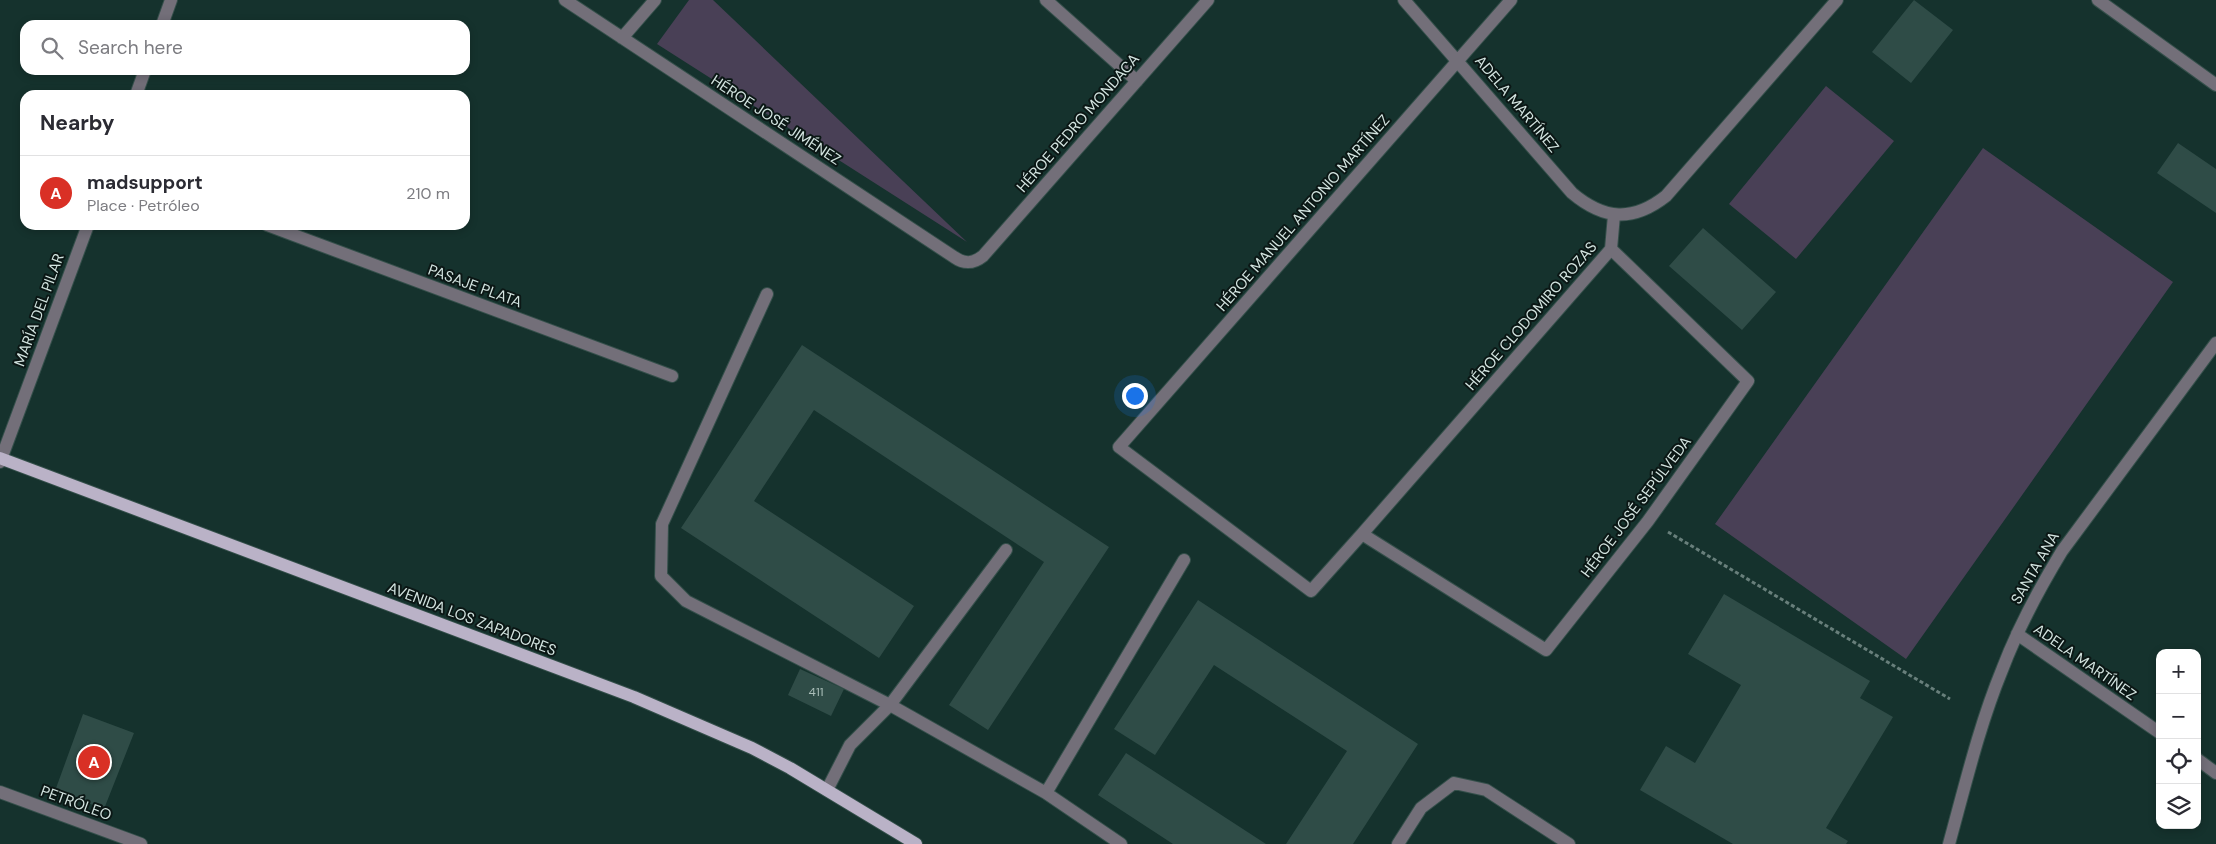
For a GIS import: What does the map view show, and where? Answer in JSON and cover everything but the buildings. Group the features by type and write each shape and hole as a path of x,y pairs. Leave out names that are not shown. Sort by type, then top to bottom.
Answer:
{"main road":[{"name":"AVENIDA LOS ZAPADORES","path":"0,460 634,697 752,748 827,790 916,844"}],"street":[{"path":"164,20 171,0"},
{"name":"HÉROE JOSÉ JIMÉNEZ","path":"566,0 961,262 969,262"},
{"path":"622,38 655,0"},
{"path":"1046,0 1137,81"},
{"name":"HÉROE PEDRO MONDACA","path":"969,262 983,256 1208,0"},
{"name":"ADELA MARTÍNEZ","path":"1404,0 1572,193 1598,211 1614,215"},
{"name":"HÉROE MANUEL ANTONIO MARTÍNEZ","path":"1119,447 1511,0"},
{"path":"1614,215 1628,215 1642,211 1666,196 1837,0"},
{"path":"2098,0 2216,86"},
{"path":"138,90 143,75"},
{"name":"HÉROE CLODOMIRO ROZAS","path":"1119,447 1311,591 1611,249 1614,215"},
{"name":"MARÍA DEL PILAR","path":"0,460 86,230"},
{"name":"PASAJE PLATA","path":"280,230 672,376"},
{"name":"HÉROE JOSÉ SEPÚLVEDA","path":"1362,534 1546,650 1648,521 1748,381 1611,249"},
{"path":"767,294 662,524 660,576 686,602 890,705 1046,793 1121,844"},
{"name":"SANTA ANA","path":"1949,844 1984,720 2017,634 2062,551 2216,343"},
{"path":"827,790 850,745 890,705 1006,550"},
{"path":"1046,793 1184,560"},
{"name":"ADELA MARTÍNEZ","path":"2017,634 2156,731"},
{"path":"2201,763 2216,772"},
{"path":"1398,844 1421,808 1454,783 1486,790 1569,844"},
{"name":"PETRÓLEO","path":"0,792 140,844"}],"path":[{"path":"1648,521 1950,699"}],"shaded area":[{"path":"689,0 713,0 967,242 657,44"},
{"path":"1826,86 1894,141 1796,259 1729,204"},
{"path":"1983,148 2173,282 1906,659 1715,524"}],"place":[{"name":"madsupport","path":"94,762"}]}
